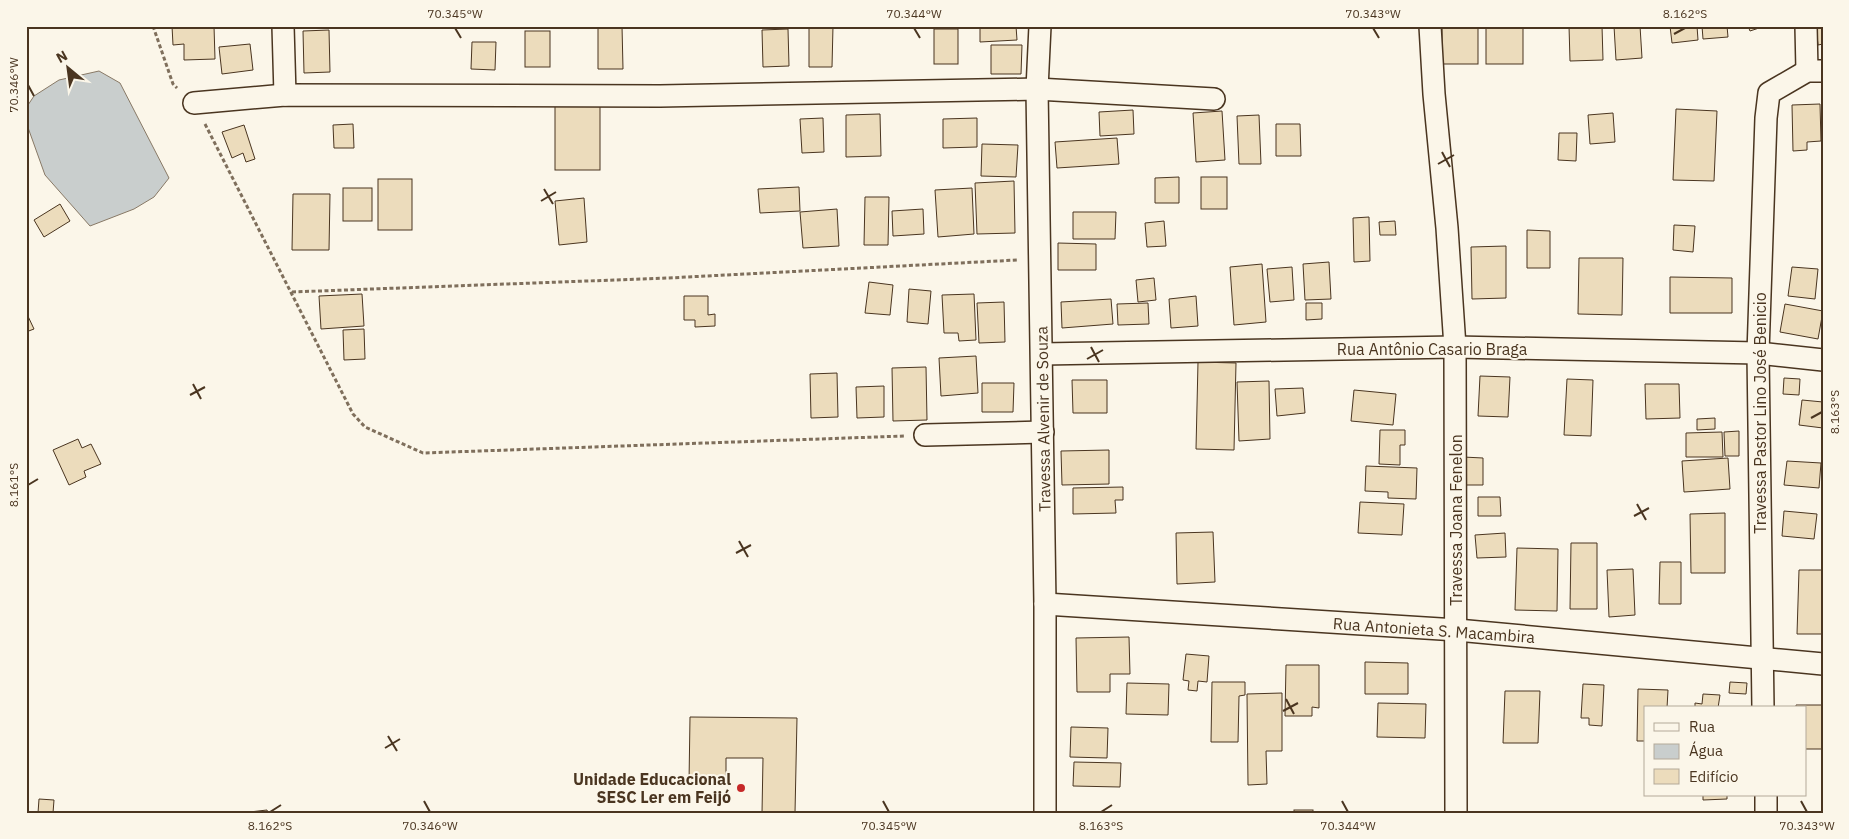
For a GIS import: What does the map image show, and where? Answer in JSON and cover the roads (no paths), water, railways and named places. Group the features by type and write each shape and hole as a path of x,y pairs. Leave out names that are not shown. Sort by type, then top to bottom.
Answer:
{"street":[{"path":"284,26 285,95"},
{"name":"Travessa Alvenir de Souza","path":"1040,26 1037,89 1045,604 1045,813"},
{"name":"Travessa Joana Fenelon","path":"1430,26 1434,94 1456,347 1456,813"},
{"path":"1806,26 1815,71"},
{"name":"Travessa Pastor Lino José Benicio","path":"1763,706 1758,353 1766,118 1769,94 1815,71"},
{"path":"194,103 285,95 660,96 1037,89 1214,99"},
{"name":"Rua Antônio Casario Braga","path":"1042,354 1456,347 1758,353 1823,360"},
{"path":"925,435 1043,432"},
{"name":"Rua Antonieta S. Macambira","path":"1045,604 1457,630 1823,664"},
{"path":"1766,796 1766,813"}],"water":[{"path":"99,71 120,83 169,178 154,197 134,209 90,226 45,175 26,122 26,108 34,96 59,80"}],"place":[{"name":"Unidade Educacional SESC Ler em Feijó","path":"741,788"}]}
